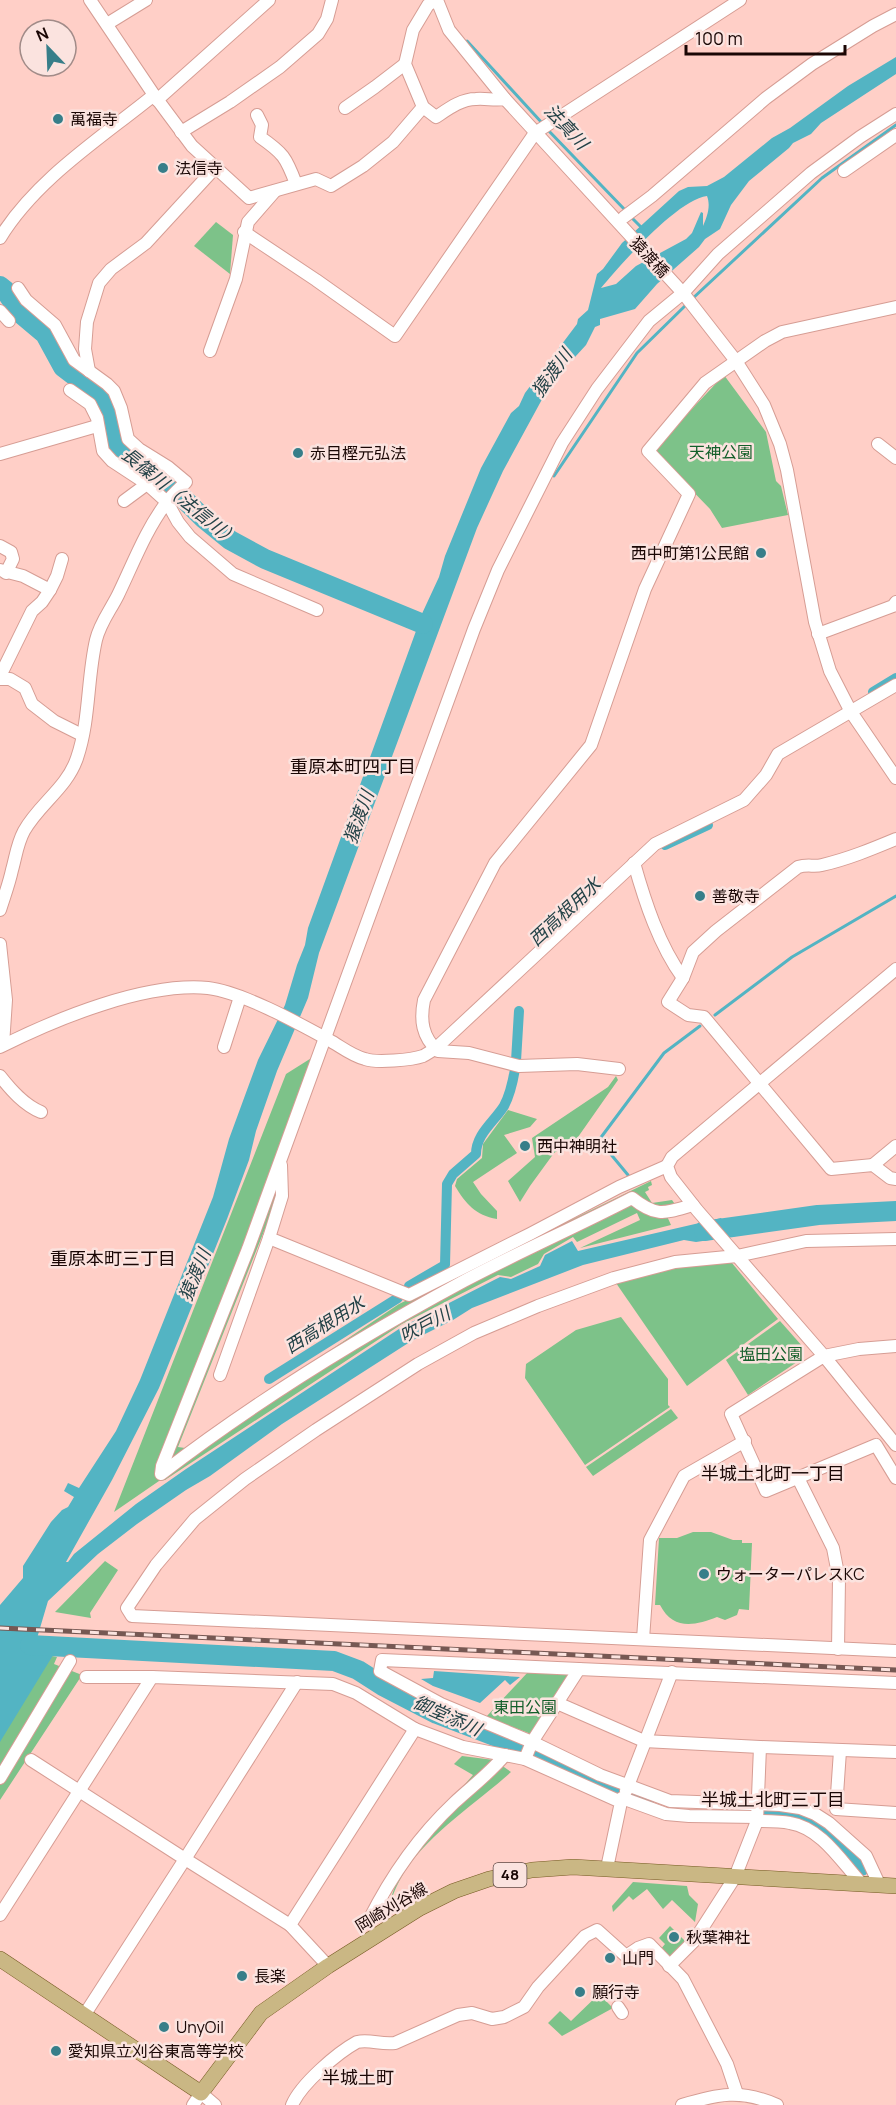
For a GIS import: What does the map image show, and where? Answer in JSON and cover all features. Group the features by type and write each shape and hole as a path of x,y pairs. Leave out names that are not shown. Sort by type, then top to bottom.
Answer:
{"main road":[{"name":"岡崎刈谷線","path":"197,2099 261,2013 328,1966 420,1908 489,1879 532,1870 573,1867 879,1884 896,1887"},
{"path":"0,1959 85,2014 197,2099"}],"street":[{"path":"90,0 155,98 192,146 249,198 316,179 331,186 363,166 393,142 423,107"},
{"path":"107,24 146,0"},
{"path":"0,238 36,192 70,161 155,98 268,0"},
{"path":"181,132 230,102 280,67 318,34 327,19 332,0"},
{"path":"436,0 428,5 413,30 405,64 423,107 436,117 457,104 476,99 492,101 505,99"},
{"name":"猿渡橋","path":"436,0 449,30 505,99 542,129 625,216 736,360 764,405 780,444 787,470 818,634 830,671 851,712 896,778"},
{"path":"244,232 395,336 542,129 740,0"},
{"path":"625,216 652,196 766,98 812,64 896,14"},
{"path":"345,108 405,64"},
{"path":"695,1207 669,1212 653,1212 632,1198 467,1280 382,1326 293,1381 161,1474 162,1466 248,1249 430,749 498,570 562,443 597,389 649,321 683,293 718,254 803,180 860,136 896,114"},
{"path":"257,115 262,125 260,137 280,151 288,162 296,184"},
{"path":"844,171 896,135"},
{"path":"89,371 85,349 87,322 99,283 111,269 146,243 215,168"},
{"path":"210,351 236,279 244,232 248,222 275,191"},
{"path":"0,910 6,869 24,831 35,814 68,777 77,757 96,640 104,618 117,598 134,560 159,515 167,502 186,482 128,439 121,408 114,391 74,360 55,325 26,300 18,288"},
{"path":"619,1069 577,1064 519,1066 469,1053 438,1051 423,1030 424,1000 495,862 591,745 645,589 689,494 648,451 705,383 765,341 782,332 896,307"},
{"path":"0,311 9,321"},
{"path":"70,390 90,404 97,418 103,451 112,461 147,484 167,502 190,537 233,574 317,610"},
{"path":"0,454 97,426"},
{"path":"878,444 896,459"},
{"path":"124,501 147,484"},
{"path":"159,515 178,522"},
{"path":"0,546 11,552 13,559 3,572 23,576 50,590"},
{"path":"62,559 50,590 32,611 0,678 10,679 26,688 32,704 54,721 82,735"},
{"path":"818,634 893,606 896,602"},
{"path":"0,944 6,1000 2,1046 108,1002 152,993 208,988 240,997 365,1060 400,1060 422,1056 435,1049 655,844 744,800 766,775 778,754 896,685"},
{"path":"896,839 833,862 818,866 807,864 798,867 716,931 693,952 683,978 668,1002 688,1015 704,1017 831,1169 873,1166 896,1146"},
{"path":"634,863 644,897 672,963 683,978"},
{"path":"269,1238 409,1295 619,1187 667,1166 672,1157 896,969"},
{"path":"224,1047 240,997"},
{"path":"0,1076 18,1096 32,1108 41,1112"},
{"path":"220,1375 282,1196 280,1159"},
{"path":"667,1166 671,1177 695,1207 824,1356 896,1445"},
{"path":"873,1166 890,1178 896,1179"},
{"path":"896,1239 806,1241 675,1262 614,1278 474,1333 418,1364 254,1473 195,1519 156,1565 127,1608 132,1616 896,1651"},
{"path":"896,1346 859,1349 824,1356 731,1414 766,1491 876,1445 896,1478"},
{"path":"643,1639 650,1540 684,1476 745,1441"},
{"path":"798,1478 833,1548 839,1579 838,1649"},
{"path":"0,1778 70,1660"},
{"path":"861,1883 826,1843 808,1828 757,1814 670,1801 600,1775 532,1742 441,1704 380,1671 382,1660 896,1683"},
{"path":"525,1759 532,1742 579,1668"},
{"path":"607,1868 622,1800 672,1672"},
{"path":"86,1677 152,1677 333,1684 356,1693 415,1729 463,1748 525,1759 622,1800 666,1814 689,1816 757,1814 800,1808 829,1823 866,1856 879,1884"},
{"path":"0,1915 152,1677"},
{"path":"85,2014 297,1682"},
{"path":"557,1703 645,1741 896,1752"},
{"path":"290,1925 415,1729"},
{"path":"669,1966 694,1941 735,1877 757,1814 760,1747"},
{"path":"840,1751 836,1809 896,1813"},
{"path":"369,1920 385,1888 411,1850 453,1804 492,1771 505,1755"},
{"path":"31,1760 290,1925 328,1966"},
{"path":"292,2105 297,2094 308,2082 357,2042 364,2040 385,2045 458,2015 472,2013 492,2019 504,2017 524,2007 549,1974 585,1936 597,1930 626,1956 649,1944 683,1979 727,2064 737,2094"},
{"path":"682,2105 737,2094 777,2105"},
{"path":"197,2099 215,2105"}],"green space":[{"path":"216,222 233,235 230,274 194,246"},
{"name":"天神公園","path":"724,375 766,432 776,481 781,486 788,515 722,528 710,509 653,450"},
{"path":"313,1057 277,1180 276,1201 178,1447 185,1448 399,1304 651,1181 652,1185 645,1192 652,1203 672,1200 681,1213 666,1214 671,1225 580,1248 640,1220 637,1213 577,1242 573,1237 544,1254 538,1264 511,1277 498,1275 402,1324 114,1512 286,1074"},
{"path":"616,1076 618,1080 578,1137 554,1153 520,1202 508,1181 535,1157 532,1138 608,1087"},
{"path":"508,1110 537,1119 530,1127 504,1135 517,1153 473,1182 497,1211 497,1219 477,1212 455,1186 457,1179 482,1158 483,1144"},
{"path":"727,1261 732,1263 778,1319 687,1386 616,1283 675,1267"},
{"path":"621,1317 668,1379 668,1405 670,1407 585,1465 525,1378 526,1364 576,1330"},
{"name":"塩田公園","path":"780,1321 803,1347 803,1358 748,1395 726,1360"},
{"path":"671,1409 678,1418 593,1476 586,1467"},
{"name":"ウォーターパレスKC","path":"693,1532 711,1532 733,1540 742,1540 742,1543 752,1543 749,1610 739,1609 737,1615 725,1620 717,1617 685,1624 671,1619 660,1605 655,1605 659,1538 677,1538"},
{"path":"105,1561 118,1570 90,1613 91,1618 55,1612"},
{"path":"20,1650 57,1657 54,1664 82,1675 0,1800 0,1713"},
{"name":"東田公園","path":"529,1671 571,1673 531,1734 486,1717"},
{"path":"462,1756 494,1760 511,1772 423,1848 401,1878 386,1912 408,1849 473,1775 454,1764"},
{"path":"633,1882 687,1886 689,1895 698,1904 695,1922 672,1900 663,1909 647,1889 633,1900 629,1896 613,1912 612,1906"},
{"path":"670,1926 687,1943 670,1960 660,1950 665,1944 659,1938"},
{"path":"599,1994 613,2008 562,2036 548,2023 560,2011 571,2021"}],"water":[{"name":"猿渡川","path":"896,57 896,74 821,123 811,134 793,143 749,181 731,205 720,229 705,239 657,284 635,309 600,319 600,325 595,327 586,345 567,362 560,374 552,381 503,471 477,528 319,953 308,998 277,1071 256,1131 249,1160 227,1219 159,1388 112,1480 66,1562 136,1504 186,1469 402,1327 500,1277 511,1279 540,1266 545,1255 572,1241 578,1251 721,1218 736,1236 696,1242 684,1240 583,1265 472,1308 413,1340 282,1424 210,1476 186,1490 98,1554 48,1601 35,1645 56,1644 55,1652 0,1742 0,1605 23,1578 23,1566 51,1522 68,1507 74,1497 64,1491 68,1483 79,1488 116,1431 140,1380 213,1197 229,1139 258,1060 285,1005 305,945 308,928 416,631 398,619 402,609 420,618 439,577 445,556 481,468 511,413 519,406 525,393 577,324 578,319 588,310 597,274 622,243 679,191 688,187 707,186 724,177 772,138 790,128 848,86","holes":["707,196 709,204 703,226 703,213 701,212 692,233 686,239 636,266 616,284 601,288 650,234 681,209"]},
{"path":"434,1671 520,1677 510,1685 505,1680 480,1703 433,1686 421,1679 433,1678"}],"waterway":[{"name":"法真川","path":"467,41 543,124"},
{"path":"692,299 822,178 896,125"},
{"name":"法真川","path":"547,129 626,211"},
{"name":"法真川","path":"630,216 642,228"},
{"name":"長篠川（法信川）","path":"0,286 20,313 45,334 63,367 101,396 107,409 112,437 118,448 173,488 203,518 230,540 265,559 423,624"},
{"path":"554,476 637,353 688,303"},
{"name":"西高根用水","path":"873,692 896,678"},
{"name":"西高根用水","path":"665,845 708,825"},
{"path":"715,1015 792,957 896,896"},
{"name":"西高根用水","path":"516,1061 519,1011"},
{"path":"628,1175 599,1140 664,1053 700,1026"},
{"name":"西高根用水","path":"409,1286 445,1265 447,1184 453,1174 476,1154 482,1134 506,1102 515,1069"},
{"name":"吹戸川","path":"704,1231 818,1215 896,1211"},
{"name":"西高根用水","path":"269,1379 398,1298"},
{"name":"御堂添川","path":"30,1645 334,1661 358,1670 383,1686 437,1714 510,1742 644,1801"},
{"name":"御堂添川","path":"739,1811 779,1814 807,1822 832,1839 861,1866"}],"railway":[{"path":"0,1628 896,1670"}],"place":[{"name":"萬福寺","path":"58,119"},
{"name":"法信寺","path":"163,168"},
{"name":"赤目樫元弘法","path":"298,453"},
{"name":"西中町第1公民館","path":"761,553"},
{"name":"善敬寺","path":"700,896"},
{"name":"西中神明社","path":"525,1146"},
{"name":"ウォーターパレスKC","path":"704,1574"},
{"name":"秋葉神社","path":"674,1937"},
{"name":"山門","path":"610,1958"},
{"name":"長楽","path":"242,1976"},
{"name":"願行寺","path":"580,1992"},
{"name":"UnyOil","path":"164,2027"},
{"name":"愛知県立刈谷東高等学校","path":"56,2051"}],"district":[{"name":"重原本町四丁目","path":"353,767"},
{"name":"重原本町三丁目","path":"113,1259"},
{"name":"半城土北町一丁目","path":"773,1474"},
{"name":"半城土北町三丁目","path":"773,1800"},
{"name":"半城土町","path":"358,2078"}]}
